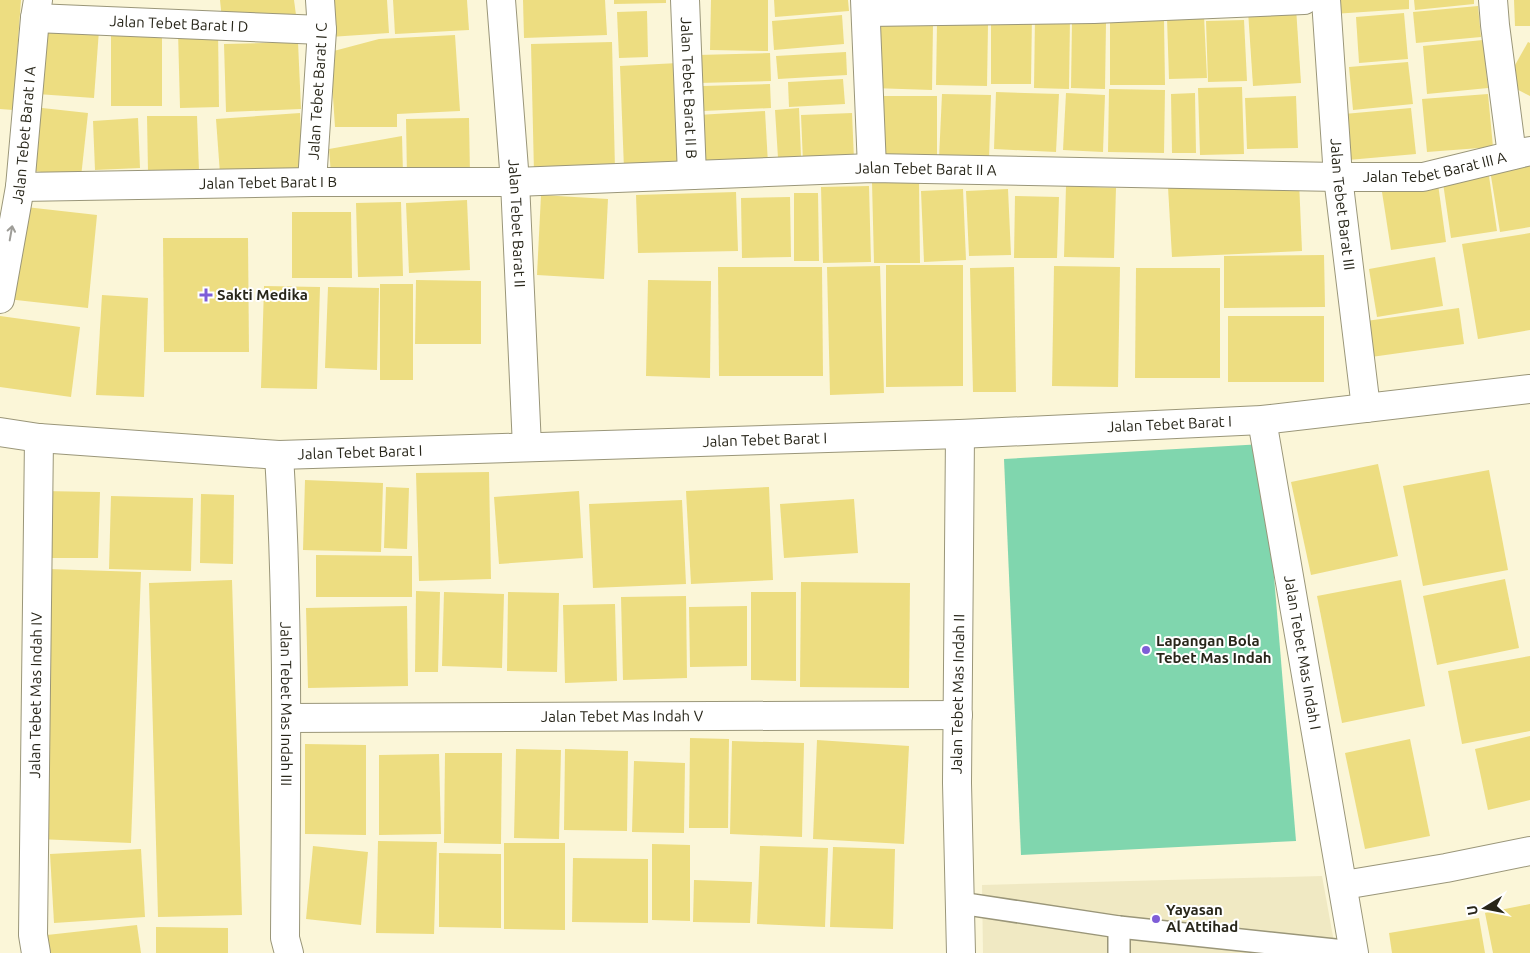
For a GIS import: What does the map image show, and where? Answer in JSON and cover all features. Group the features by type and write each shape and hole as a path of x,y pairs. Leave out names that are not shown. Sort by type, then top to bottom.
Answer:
{"street":[{"name":"Jalan Tebet Barat I C","path":"312,182 322,30 320,0"},
{"name":"Jalan Tebet Barat II","path":"501,0 515,182 527,446"},
{"name":"Jalan Tebet Barat II B","path":"685,0 692,175"},
{"path":"872,168 866,6 1094,9 1304,0"},
{"name":"Jalan Tebet Barat III","path":"1326,0 1338,177 1366,408"},
{"path":"1493,0 1495,25 1521,153"},
{"name":"Jalan Tebet Barat I D","path":"36,9 322,30"},
{"name":"Jalan Tebet Barat I A","path":"0,299 20,187 36,9"},
{"name":"Jalan Tebet Barat III A","path":"1338,177 1423,177 1521,153"},
{"name":"Jalan Tebet Barat II A","path":"515,182 872,168 1338,177"},
{"name":"Jalan Tebet Barat I B","path":"20,187 312,182 515,182"},
{"name":"Jalan Tebet Barat I","path":"0,432 39,438 279,455 960,434 1262,420 1530,388"},
{"name":"Jalan Tebet Mas Indah I","path":"1262,420 1344,885 1354,953"},
{"name":"Jalan Tebet Mas Indah II","path":"960,434 958,784 961,953"},
{"name":"Jalan Tebet Mas Indah IV","path":"36,953 33,935 33,916 39,438"},
{"name":"Jalan Tebet Mas Indah III","path":"279,455 287,718 284,938 289,953"},
{"name":"Jalan Tebet Mas Indah V","path":"287,718 958,715"},
{"path":"1344,885 1446,868 1530,851"}],"lane":[{"path":"960,903 1119,927 1309,950 1354,953"},
{"path":"1119,927 1119,953"}],"shaded area":[{"name":"Yayasan Al Attihad","path":"1322,876 1336,953 983,953 982,885"}],"green space":[{"name":"Lapangan Bola Tebet Mas Indah","path":"1263,444 1296,841 1021,855 1004,459"}],"building":[{"path":"0,0 21,0 13,110 0,109"},
{"path":"220,0 294,0 296,15 222,20"},
{"path":"327,0 387,0 389,33 330,37"},
{"path":"393,0 467,0 469,30 395,34"},
{"path":"523,0 605,0 607,35 524,38"},
{"path":"614,0 666,0 666,3 614,4"},
{"path":"711,0 768,0 768,51 710,50"},
{"path":"774,0 848,0 849,11 775,17"},
{"path":"1332,0 1409,0 1409,9 1333,14"},
{"path":"1414,0 1474,0 1474,4 1415,10"},
{"path":"1514,0 1530,0 1530,26 1515,26"},
{"path":"1478,6 1481,37 1416,43 1413,12"},
{"path":"1296,8 1301,83 1253,86 1248,11"},
{"path":"647,11 648,57 619,58 617,12"},
{"path":"1404,13 1408,59 1359,63 1356,17"},
{"path":"991,14 1032,14 1031,84 991,84"},
{"path":"842,15 844,44 774,50 772,21"},
{"path":"1204,16 1207,78 1169,79 1167,18"},
{"path":"1035,17 1070,18 1069,89 1034,88"},
{"path":"1244,20 1247,81 1208,82 1206,21"},
{"path":"1110,21 1164,21 1165,85 1110,85"},
{"path":"1072,22 1106,23 1105,89 1071,88"},
{"path":"874,23 933,24 932,90 872,88"},
{"path":"937,24 988,25 987,86 936,85"},
{"path":"41,26 99,30 94,98 37,94"},
{"path":"111,26 162,26 162,106 111,106"},
{"path":"218,30 219,107 180,108 178,31"},
{"path":"455,35 460,111 397,114 397,127 335,127 330,52 379,39"},
{"path":"1483,40 1488,88 1427,94 1423,46"},
{"path":"298,42 301,109 226,112 224,44"},
{"path":"612,42 615,170 534,173 531,44"},
{"path":"1528,42 1530,43 1530,96 1505,83"},
{"path":"846,52 847,75 778,79 776,56"},
{"path":"770,53 771,81 699,83 698,55"},
{"path":"1408,62 1413,104 1353,110 1349,67"},
{"path":"678,63 683,167 624,169 620,66"},
{"path":"843,79 845,104 789,107 788,82"},
{"path":"770,84 771,108 703,111 703,86"},
{"path":"1242,87 1244,154 1200,155 1198,88"},
{"path":"1109,89 1165,90 1164,153 1108,152"},
{"path":"996,92 1059,94 1056,152 994,149"},
{"path":"1066,93 1105,95 1103,152 1063,150"},
{"path":"1195,93 1196,153 1172,153 1171,94"},
{"path":"942,94 991,95 989,160 939,158"},
{"path":"1488,94 1493,147 1427,152 1422,99"},
{"path":"875,96 937,96 937,160 875,159"},
{"path":"1296,96 1298,148 1247,149 1245,98"},
{"path":"33,107 88,113 81,177 26,170"},
{"path":"799,108 801,156 778,158 775,110"},
{"path":"1411,108 1416,154 1348,160 1344,114"},
{"path":"765,111 768,164 701,168 698,115"},
{"path":"300,113 303,168 220,174 216,119"},
{"path":"852,113 854,160 803,162 801,115"},
{"path":"147,116 197,116 199,171 148,172"},
{"path":"138,118 140,168 95,170 93,121"},
{"path":"469,118 470,176 407,177 406,119"},
{"path":"402,136 403,174 331,174 329,149"},
{"path":"1530,165 1530,227 1500,232 1490,170"},
{"path":"1489,176 1497,231 1451,238 1443,183"},
{"path":"919,181 920,263 874,263 872,182"},
{"path":"1299,181 1302,251 1172,257 1168,187"},
{"path":"1438,184 1446,242 1391,250 1382,192"},
{"path":"869,186 871,262 823,263 821,187"},
{"path":"1066,186 1116,188 1114,258 1064,257"},
{"path":"963,189 966,260 924,262 921,191"},
{"path":"1008,189 1011,255 969,256 966,191"},
{"path":"736,192 738,251 638,253 636,195"},
{"path":"794,193 818,193 819,261 794,261"},
{"path":"541,195 608,199 604,279 537,275"},
{"path":"1015,196 1059,197 1057,258 1014,258"},
{"path":"790,197 791,257 742,258 741,198"},
{"path":"467,200 470,270 409,273 406,203"},
{"path":"401,202 403,276 358,277 356,203"},
{"path":"17,206 97,215 88,308 7,299"},
{"path":"292,212 351,212 352,278 292,278"},
{"path":"1530,233 1530,330 1478,339 1462,244"},
{"name":"Sakti Medika","path":"163,238 248,238 249,352 164,352"},
{"path":"1324,255 1325,307 1224,308 1224,256"},
{"path":"1435,257 1443,306 1377,317 1369,269"},
{"path":"886,265 963,265 963,386 886,387"},
{"path":"880,266 884,393 830,395 827,267"},
{"path":"1054,266 1120,267 1118,387 1052,386"},
{"path":"718,267 822,267 823,376 719,376"},
{"path":"1014,267 1016,392 973,392 970,268"},
{"path":"1136,268 1220,268 1220,378 1135,378"},
{"path":"416,280 481,281 481,344 415,344"},
{"path":"648,280 711,281 710,378 646,376"},
{"path":"380,284 413,284 413,380 380,380"},
{"path":"264,286 320,287 317,389 261,388"},
{"path":"328,287 379,288 377,370 325,368"},
{"path":"102,295 148,298 144,397 96,395"},
{"path":"1459,308 1464,344 1364,358 1359,322"},
{"path":"0,316 80,327 71,397 0,387"},
{"path":"1228,316 1324,316 1324,382 1228,382"},
{"path":"1378,464 1398,556 1311,575 1291,482"},
{"path":"1489,470 1508,570 1423,586 1403,486"},
{"path":"489,472 491,579 419,581 416,473"},
{"path":"305,480 383,483 381,552 303,550"},
{"path":"386,487 409,488 407,549 384,548"},
{"path":"769,487 773,580 691,584 686,491"},
{"path":"42,491 100,492 98,558 41,558"},
{"path":"579,491 583,558 499,564 494,497"},
{"path":"201,494 234,495 233,564 200,563"},
{"path":"111,496 193,498 191,571 109,569"},
{"path":"854,499 858,553 784,558 780,504"},
{"path":"682,500 686,584 593,588 589,504"},
{"path":"316,555 412,556 412,597 316,597"},
{"path":"48,569 141,572 131,843 38,839"},
{"path":"1505,579 1519,648 1437,665 1423,596"},
{"path":"232,580 242,915 158,917 149,583"},
{"path":"1401,580 1425,706 1342,723 1317,596"},
{"path":"801,582 910,583 909,688 800,687"},
{"path":"416,591 440,592 438,672 415,672"},
{"path":"444,592 504,594 502,668 442,666"},
{"path":"508,592 559,593 557,672 507,671"},
{"path":"751,592 796,592 796,681 751,680"},
{"path":"686,596 687,678 623,680 621,597"},
{"path":"615,604 617,681 565,683 563,605"},
{"path":"407,606 408,686 308,688 306,608"},
{"path":"747,606 747,666 690,667 689,607"},
{"path":"1530,656 1530,731 1462,744 1448,671"},
{"path":"1530,736 1530,800 1488,810 1475,749"},
{"path":"690,738 729,739 728,828 689,828"},
{"path":"1410,739 1430,836 1365,849 1345,753"},
{"path":"817,740 909,746 904,844 813,839"},
{"path":"732,741 804,743 802,837 730,834"},
{"path":"305,744 366,745 366,835 305,834"},
{"path":"516,749 561,750 559,839 514,838"},
{"path":"565,749 628,751 627,831 564,830"},
{"path":"445,753 502,753 501,844 444,843"},
{"path":"439,754 441,834 379,835 379,755"},
{"path":"634,761 685,763 684,833 632,832"},
{"path":"378,841 437,842 434,934 376,933"},
{"path":"504,843 565,843 565,930 504,929"},
{"path":"652,844 690,845 690,921 652,920"},
{"path":"313,846 368,852 361,925 306,919"},
{"path":"760,846 828,848 825,927 757,924"},
{"path":"833,847 895,849 893,929 830,927"},
{"path":"141,849 145,917 54,923 50,854"},
{"path":"439,853 501,854 501,928 439,927"},
{"path":"573,858 648,859 648,923 572,922"},
{"path":"694,880 752,882 750,923 693,922"},
{"path":"1530,904 1530,953 1493,953 1485,913"},
{"path":"1479,918 1485,953 1392,953 1389,933"},
{"path":"137,925 141,953 49,953 47,935"},
{"path":"156,927 228,928 228,953 156,953"}],"place":[{"name":"Sakti Medika","path":"206,295"},
{"name":"Lapangan Bola Tebet Mas Indah","path":"1146,650"},
{"name":"Yayasan Al Attihad","path":"1156,919"}]}
